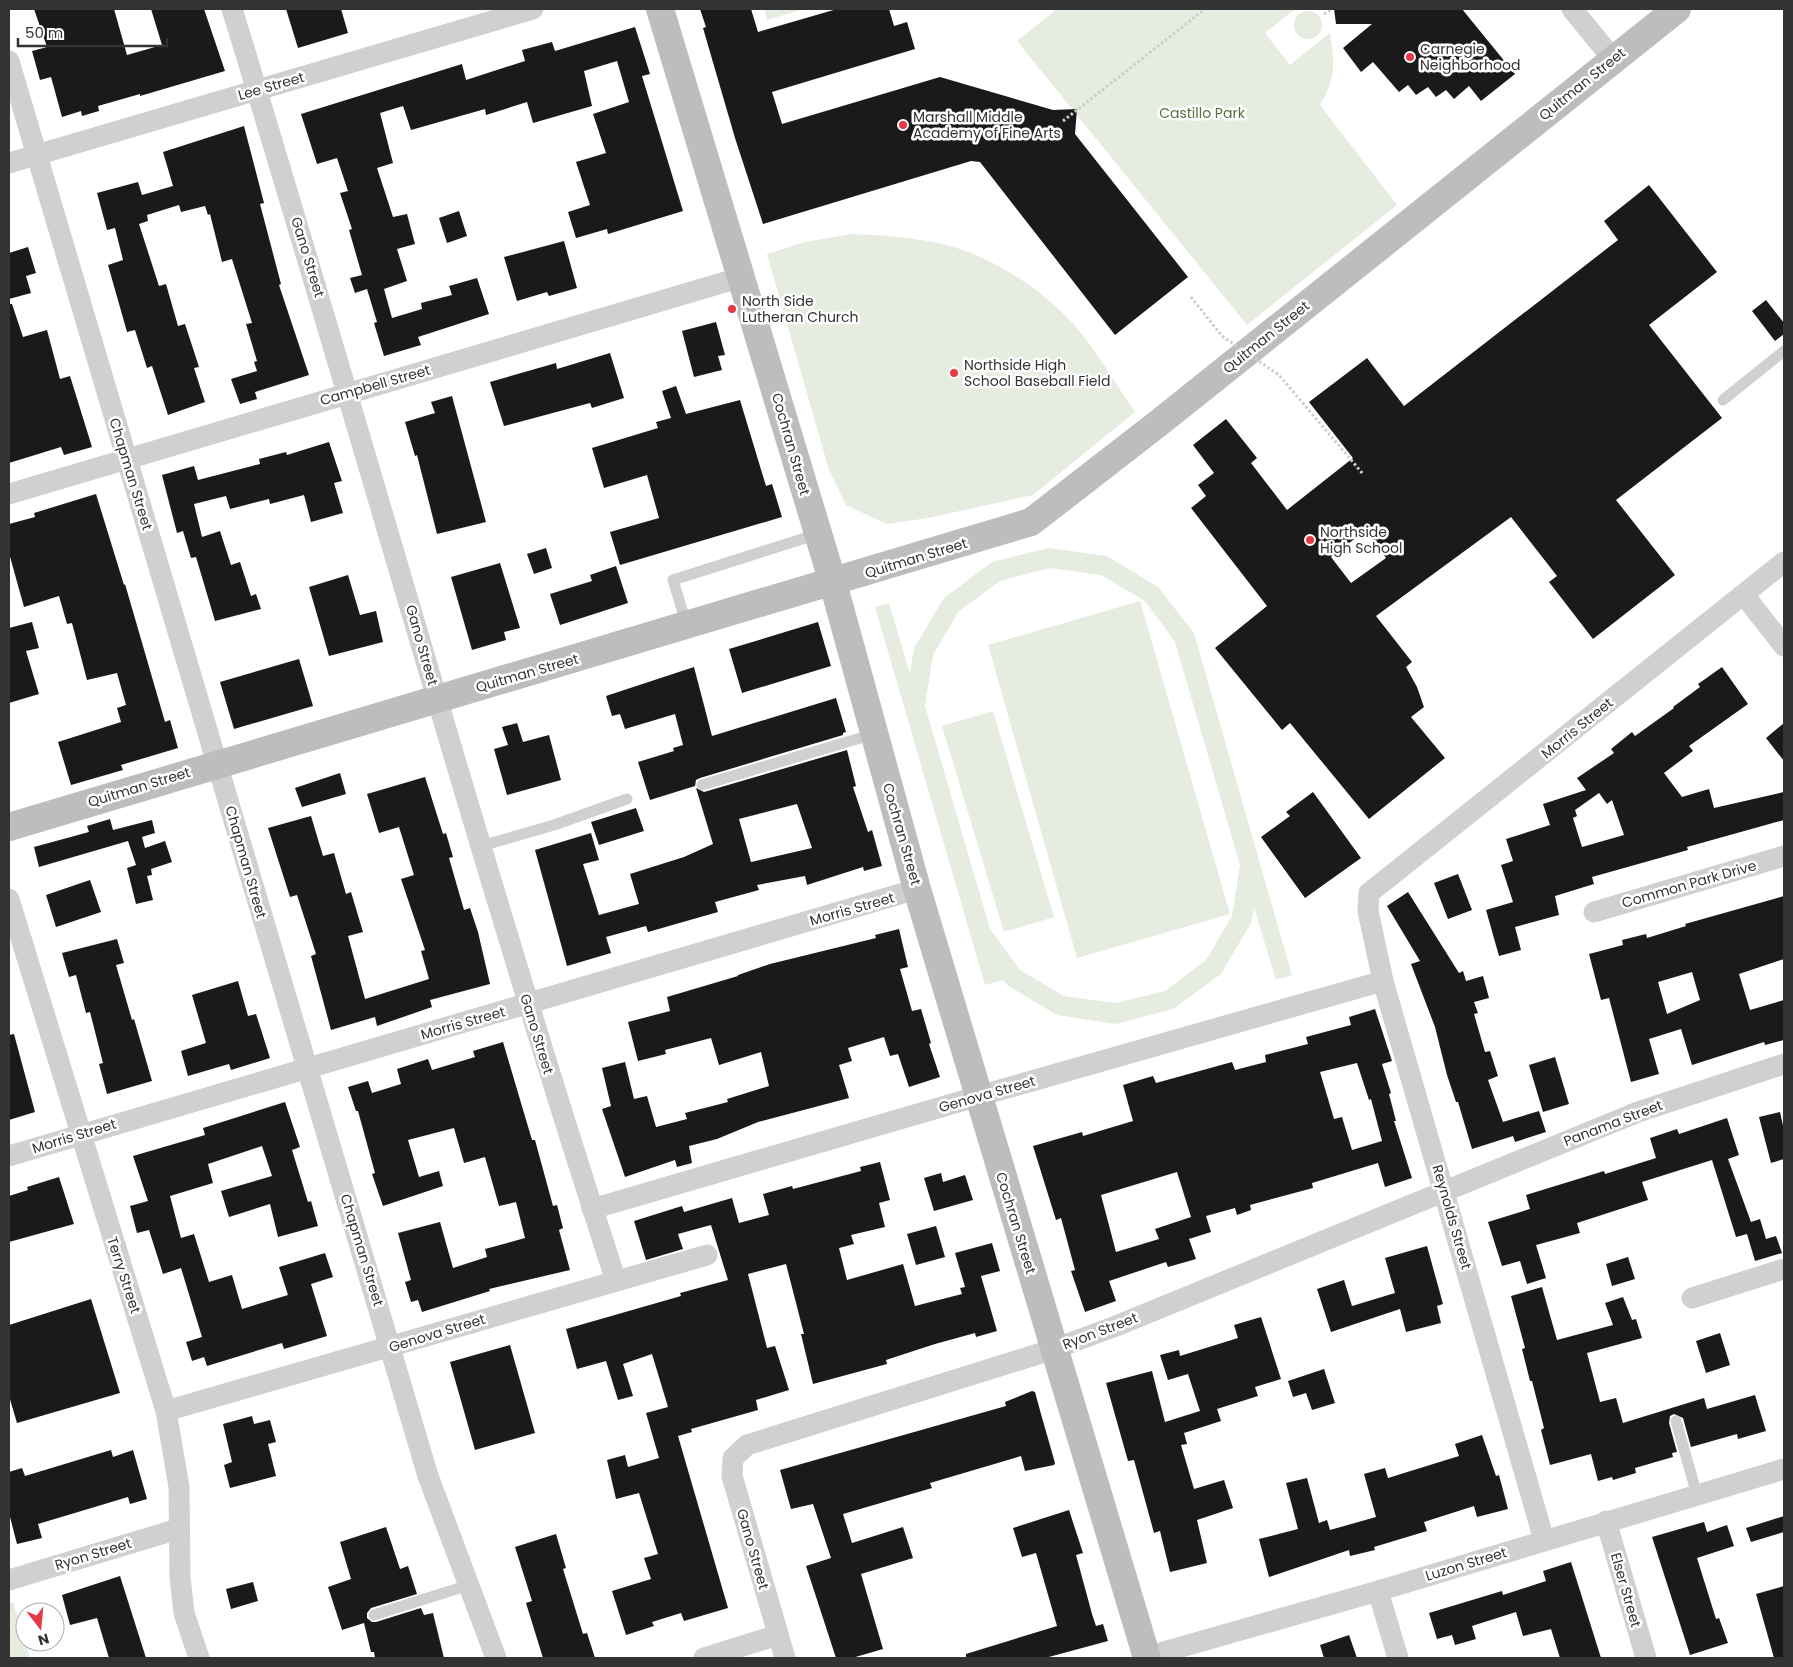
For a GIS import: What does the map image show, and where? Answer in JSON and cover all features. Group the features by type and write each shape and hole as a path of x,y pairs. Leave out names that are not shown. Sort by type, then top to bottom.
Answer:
{"main road":[{"name":"Cochran Street","path":"660,9 818,534 917,889 1147,1658"},
{"name":"Quitman Street","path":"9,827 832,583 1031,522 1160,422 1677,9"}],"street":[{"name":"Gano Street","path":"232,9 349,393 527,1004 616,1281"},
{"name":"Lee Street","path":"9,163 533,9"},
{"path":"1572,9 1613,59"},
{"name":"Chapman Street","path":"9,61 307,1068 392,1347 428,1476 496,1658"},
{"name":"Campbell Street","path":"9,494 742,278"},
{"name":"Morris Street","path":"1369,893 1784,562"},
{"path":"1744,595 1784,646"},
{"name":"Common Park Drive","path":"1594,912 1784,856"},
{"name":"Morris Street","path":"9,1156 917,889"},
{"name":"Reynolds Street","path":"1369,893 1368,911 1383,981 1544,1540"},
{"name":"Terry Street","path":"9,899 79,1135 166,1411 179,1487 178,1529 184,1613 199,1658"},
{"name":"Genova Street","path":"592,1209 1383,981"},
{"name":"Panama Street","path":"1444,1190 1638,1112 1784,1064"},
{"name":"Ryon Street","path":"747,1445 1054,1349 1116,1326 1444,1190"},
{"name":"Genova Street","path":"166,1411 707,1255"},
{"path":"1692,1298 1784,1269"},
{"name":"Gano Street","path":"747,1445 733,1458 732,1476 785,1658"},
{"name":"Luzon Street","path":"1147,1658 1784,1469"},
{"name":"Elser Street","path":"1606,1521 1646,1658"},
{"name":"Ryon Street","path":"9,1580 178,1529"},
{"path":"1378,1591 1398,1658"},
{"path":"704,1658 778,1635"}],"lane":[{"path":"1723,400 1784,351"},
{"path":"687,626 672,580 818,534"},
{"path":"702,785 874,734"},
{"path":"481,846 554,825 627,799"},
{"path":"1676,1421 1697,1494"},
{"path":"374,1615 469,1585"}],"path":[{"path":"1063,121 1205,9"},
{"path":"1324,14 1332,9"},
{"path":"1192,298 1222,336 1279,375 1363,474"}],"green space":[{"path":"764,9 804,9 767,20"},
{"name":"Castillo Park","path":"1057,9 1295,9 1265,33 1290,65 1330,33 1333,53 1332,78 1320,105 1397,205 1247,325 1017,41"},
{"path":"1308,11 1318,15 1322,25 1318,35 1308,39 1298,35 1294,25 1298,15"},
{"name":"Northside High School Baseball Field","path":"851,234 896,237 942,244 981,257 1018,278 1053,303 1068,318 1102,362 1135,412 1033,495 928,518 886,524 846,505 829,470 767,254 805,242"},
{"path":"1049,548 1107,556 1158,587 1194,633 1292,975 1276,980 1254,907 1251,923 1221,974 1173,1009 1116,1024 1057,1015 1007,985 1003,980 985,985 875,607 889,603 910,674 914,648 944,598 992,562","holes":["1050,568 1101,575 1145,601 1175,642 1240,865 1232,916 1206,960 1165,991 1115,1003 1064,996 1020,970 990,929 925,706 933,655 959,611 1000,581"]},
{"path":"1140,601 1230,914 1077,958 988,645"},
{"path":"993,711 1054,917 1004,932 942,726"},
{"path":"13,1602 15,1609 15,1652 28,1652 30,1658 9,1658 9,1604"}],"building":[{"path":"34,9 114,9 127,55 162,45 151,9 204,9 225,71 140,96 140,94 98,106 99,111 82,116 81,111 62,117 51,77 40,80 32,51 47,47"},
{"path":"286,9 341,9 348,33 298,48"},
{"path":"700,9 751,9 758,32 837,9 889,9 894,26 907,22 915,49 772,92 782,124 940,77 1053,110 1077,109 1075,134 1188,277 1115,335 980,162 971,161 763,224 735,138 703,28 706,27"},
{"name":"Carnegie Neighborhood","path":"1334,9 1462,9 1515,74 1481,101 1469,86 1454,99 1446,90 1436,97 1428,87 1416,95 1408,85 1399,92 1373,62 1361,72 1343,48 1372,24 1336,24"},
{"path":"635,27 650,74 642,76 683,211 608,234 607,229 576,238 568,212 590,205 576,162 606,153 593,114 629,102 617,61 584,71 592,106 533,123 527,102 486,115 485,109 411,130 403,106 380,113 393,163 377,168 393,217 407,214 415,244 397,249 407,281 384,289 392,318 422,309 421,303 452,295 449,286 477,278 489,314 418,337 421,345 384,356 374,323 377,322 367,289 355,293 350,278 362,275 349,230 352,229 340,193 348,191 337,158 317,164 301,114 462,64 466,80 525,61 522,50 552,42 555,51"},
{"path":"244,126 264,203 260,204 281,284 279,285 309,375 255,392 257,399 240,404 231,379 257,371 254,362 257,361 246,324 252,323 232,259 222,262 210,214 208,215 205,206 181,212 179,205 147,215 148,221 139,224 159,286 166,284 178,326 185,324 199,367 194,368 205,402 168,415 152,366 147,368 135,330 127,332 108,265 123,260 115,228 107,230 97,193 138,182 142,195 173,186 163,152"},
{"path":"1649,185 1717,272 1649,325 1722,418 1616,500 1675,575 1593,639 1549,582 1557,576 1511,517 1376,616 1412,662 1406,667 1417,687 1424,707 1411,717 1445,758 1369,819 1290,723 1282,730 1215,648 1267,606 1191,508 1206,496 1198,485 1214,473 1193,445 1226,419 1257,458 1251,463 1287,510 1353,458 1309,402 1367,358 1404,406 1618,240 1604,221","holes":["1366,530 1386,558 1351,583 1331,557"]},
{"path":"459,211 467,236 447,243 439,218"},
{"path":"564,241 577,288 549,296 547,292 517,301 504,257"},
{"path":"28,247 36,273 26,276 31,293 9,299 9,253"},
{"path":"1766,300 1784,323 1784,334 1775,341 1752,311"},
{"path":"9,304 12,304 23,337 47,330 60,379 70,376 92,447 64,455 61,447 9,463"},
{"path":"716,322 725,355 718,356 722,370 694,377 682,331"},
{"path":"610,353 624,398 592,408 590,403 504,426 490,382 556,363 557,369"},
{"path":"676,386 686,414 740,400 766,486 772,484 782,517 620,565 610,532 659,518 647,475 604,488 592,448 658,428 656,422 671,418 662,391"},
{"path":"452,396 486,522 437,534 417,455 415,456 405,422 435,413 431,402"},
{"path":"329,442 342,481 334,483 343,513 311,522 304,495 270,504 269,499 230,509 226,496 194,504 202,537 220,531 231,565 240,562 251,596 256,594 261,609 215,621 196,557 191,558 183,531 177,533 162,475 194,466 198,480 260,464 259,459 286,452 287,455"},
{"path":"96,494 125,584 165,722 170,720 178,748 121,765 123,770 71,785 58,742 121,722 117,708 126,705 117,673 87,680 72,623 67,624 59,596 24,607 9,553 9,524 35,517 34,513"},
{"path":"546,548 552,568 534,574 527,554"},
{"path":"500,563 520,628 504,632 506,640 472,650 451,577"},
{"path":"616,566 628,603 560,625 550,594 592,581 590,575"},
{"path":"348,575 360,615 376,611 383,642 329,656 309,587"},
{"path":"32,622 39,648 26,651 39,694 9,703 9,628"},
{"path":"818,622 831,666 742,693 729,649"},
{"path":"299,659 313,706 234,729 220,682"},
{"path":"694,667 712,736 836,698 846,732 843,735 700,778 696,780 695,786 650,800 638,762 674,751 673,748 683,745 675,714 625,729 620,714 612,716 606,696"},
{"path":"1722,667 1748,704 1689,746 1693,751 1664,773 1682,797 1709,789 1714,808 1784,792 1784,820 1687,847 1688,850 1592,877 1594,884 1555,896 1559,915 1515,927 1521,950 1499,956 1486,910 1513,902 1501,865 1513,861 1506,839 1550,825 1543,804 1586,790 1577,778 1614,753 1611,749 1632,732 1635,736 1674,708 1700,687 1698,684","holes":["1599,793 1607,804 1612,800 1624,835 1582,847 1573,818 1577,816 1575,810"]},
{"path":"517,723 523,742 549,735 561,780 507,795 494,749 508,745 502,727"},
{"path":"1784,723 1784,761 1766,738"},
{"path":"847,750 856,786 853,787 868,832 872,830 882,866 864,871 863,867 807,885 805,876 757,885 759,890 715,902 718,912 648,932 646,926 606,937 611,953 567,966 535,850 591,833 599,860 583,864 599,915 639,904 630,874 684,857 713,844 696,788 704,792","holes":["797,804 812,848 751,862 739,819"]},
{"path":"340,773 346,794 302,807 295,788"},
{"path":"425,777 443,834 446,833 453,857 449,858 464,910 470,908 478,932 490,984 430,1000 432,1007 377,1026 375,1017 331,1030 311,956 316,954 297,895 290,897 268,828 311,816 323,856 334,853 346,894 351,892 363,932 348,936 365,999 429,979 421,951 425,950 401,879 414,875 399,827 379,833 367,794"},
{"path":"1313,792 1361,858 1305,898 1261,837 1290,816 1286,812"},
{"path":"636,808 644,831 599,845 591,822"},
{"path":"110,819 113,830 152,820 155,833 142,837 145,848 165,841 172,862 151,869 152,875 147,876 153,900 136,904 127,868 136,865 128,841 39,867 34,847 89,832 87,826"},
{"path":"1458,874 1472,910 1448,919 1434,883"},
{"path":"90,880 101,912 56,927 46,895"},
{"path":"1408,892 1459,973 1463,971 1466,981 1483,976 1489,998 1474,1002 1478,1013 1474,1014 1485,1052 1490,1051 1498,1076 1488,1080 1503,1122 1539,1111 1546,1132 1515,1142 1513,1136 1472,1149 1458,1102 1456,1102 1447,1075 1435,1027 1411,964 1420,961 1387,906"},
{"path":"1784,896 1784,959 1739,974 1750,1010 1784,1000 1784,1040 1765,1045 1764,1042 1692,1065 1681,1029 1649,1039 1659,1074 1631,1082 1609,998 1601,1000 1589,954 1623,945 1622,940 1646,934 1647,938 1686,926 1685,924","holes":["1692,972 1700,1000 1667,1014 1658,982"]},
{"path":"899,929 908,967 900,969 912,1011 921,1009 931,1043 929,1044 940,1077 909,1087 898,1054 890,1056 884,1037 848,1048 852,1061 839,1065 849,1098 758,1122 717,1139 689,1146 692,1163 677,1167 675,1160 625,1177 602,1109 611,1106 602,1068 625,1062 634,1099 647,1096 656,1127 687,1119 685,1113 728,1102 727,1099 769,1086 761,1052 719,1065 711,1038 665,1050 666,1054 638,1061 628,1022 670,1011 667,997 738,976 770,964 876,938 875,935"},
{"path":"117,939 124,963 116,965 152,1081 107,1094 99,1064 103,1063 90,1012 86,1013 76,975 69,977 62,953"},
{"path":"238,981 248,1016 256,1014 270,1058 231,1070 229,1064 188,1076 181,1051 206,1043 192,995"},
{"path":"1375,1009 1392,1061 1382,1064 1391,1093 1389,1094 1396,1121 1394,1121 1412,1178 1385,1187 1378,1163 1312,1183 1313,1188 1250,1205 1251,1210 1237,1215 1235,1208 1206,1216 1211,1232 1189,1239 1196,1259 1168,1267 1166,1262 1109,1281 1116,1301 1085,1312 1071,1271 1075,1270 1061,1218 1056,1220 1033,1146 1082,1132 1083,1136 1133,1121 1123,1085 1153,1076 1156,1083 1232,1062 1235,1070 1266,1062 1265,1055 1308,1044 1306,1037 1351,1025 1349,1017","holes":["1357,1063 1369,1100 1371,1099 1382,1141 1352,1150 1342,1117 1334,1119 1320,1072","1177,1172 1191,1217 1155,1229 1159,1239 1116,1252 1101,1195"]},
{"path":"14,1034 35,1112 9,1120 9,1035"},
{"path":"503,1042 532,1140 535,1140 553,1206 557,1205 563,1228 559,1230 570,1270 489,1289 490,1291 422,1312 418,1300 411,1302 405,1282 411,1280 398,1233 440,1222 453,1268 487,1257 485,1249 525,1238 516,1202 499,1206 485,1157 464,1163 454,1128 408,1140 419,1177 439,1171 443,1186 383,1206 372,1174 375,1173 358,1111 356,1111 348,1087 368,1081 372,1093 401,1084 397,1069 428,1059 432,1070 475,1057 473,1051"},
{"path":"1555,1057 1569,1104 1543,1112 1529,1065"},
{"path":"285,1102 300,1147 292,1150 308,1202 311,1201 318,1226 278,1237 270,1204 229,1217 221,1191 272,1176 262,1146 208,1164 213,1183 170,1196 181,1238 194,1234 209,1282 232,1275 242,1309 288,1295 279,1267 325,1253 333,1277 311,1284 327,1336 284,1349 282,1343 207,1366 204,1357 192,1361 186,1342 202,1337 181,1268 163,1274 149,1230 137,1233 130,1206 148,1201 133,1156 205,1135 203,1128"},
{"path":"1780,1112 1784,1130 1784,1159 1771,1163 1759,1117"},
{"path":"1727,1118 1739,1155 1728,1159 1751,1222 1760,1219 1766,1239 1776,1236 1782,1253 1755,1261 1747,1234 1736,1237 1712,1160 1642,1182 1648,1200 1577,1223 1580,1233 1536,1245 1546,1278 1527,1284 1520,1261 1502,1266 1488,1222 1530,1209 1526,1195 1604,1171 1605,1174 1656,1158 1650,1138 1677,1129 1679,1134"},
{"path":"880,1162 890,1200 879,1203 885,1227 851,1235 854,1244 839,1248 847,1280 903,1264 915,1306 962,1294 960,1288 965,1287 955,1253 992,1243 1000,1271 981,1276 997,1331 976,1337 975,1333 935,1344 886,1360 887,1364 813,1384 801,1334 804,1334 786,1264 748,1274 767,1348 775,1346 789,1390 756,1400 758,1410 691,1429 692,1432 678,1436 728,1608 684,1621 681,1613 652,1622 654,1626 626,1635 612,1591 651,1579 644,1558 658,1554 639,1493 616,1499 607,1460 625,1455 628,1467 659,1458 646,1413 668,1407 652,1354 623,1364 633,1396 618,1400 606,1361 577,1369 566,1329 681,1296 680,1293 728,1280 711,1225 678,1234 683,1249 646,1260 634,1221 682,1206 684,1212 732,1198 739,1223 769,1215 763,1194 792,1186 793,1189 861,1171 860,1167"},
{"path":"941,1173 943,1182 965,1175 973,1200 934,1211 924,1178"},
{"path":"59,1177 74,1224 9,1242 9,1196 28,1190 27,1187"},
{"path":"936,1226 945,1257 916,1265 907,1234"},
{"path":"1427,1246 1443,1304 1437,1306 1441,1323 1406,1332 1400,1309 1331,1332 1317,1289 1344,1280 1352,1306 1395,1293 1385,1258"},
{"path":"1628,1257 1635,1279 1612,1286 1606,1264"},
{"path":"1542,1287 1557,1340 1613,1325 1605,1303 1623,1297 1632,1320 1636,1319 1642,1338 1587,1353 1600,1402 1616,1398 1623,1423 1704,1398 1707,1409 1755,1395 1766,1431 1738,1439 1737,1434 1691,1447 1683,1418 1674,1414 1670,1416 1669,1423 1677,1452 1672,1453 1673,1457 1635,1468 1636,1473 1613,1480 1612,1477 1598,1481 1591,1454 1550,1465 1541,1430 1544,1428 1522,1349 1525,1348 1511,1296"},
{"path":"91,1299 120,1393 17,1423 9,1396 9,1325"},
{"path":"1261,1317 1281,1379 1255,1387 1258,1396 1217,1409 1221,1421 1184,1433 1187,1444 1181,1445 1194,1489 1224,1480 1233,1508 1197,1520 1207,1563 1170,1572 1160,1531 1154,1533 1134,1460 1128,1461 1106,1383 1152,1371 1165,1422 1200,1411 1188,1374 1168,1380 1160,1355 1179,1350 1180,1356 1238,1338 1234,1325"},
{"path":"1720,1333 1730,1365 1706,1373 1696,1341"},
{"path":"510,1345 535,1433 475,1450 450,1362"},
{"path":"1324,1369 1335,1403 1312,1410 1306,1393 1293,1397 1288,1381"},
{"path":"1032,1391 1035,1392 1054,1465 1025,1471 1021,1456 930,1483 932,1488 843,1514 852,1543 903,1527 913,1558 861,1574 883,1649 852,1658 836,1658 806,1566 831,1558 813,1504 791,1509 780,1470 1006,1406 1005,1402"},
{"path":"252,1416 254,1424 270,1420 276,1442 268,1444 276,1476 230,1488 224,1465 232,1462 223,1424"},
{"path":"1482,1435 1496,1476 1499,1475 1508,1509 1477,1517 1474,1506 1424,1522 1427,1531 1374,1547 1375,1550 1350,1556 1349,1550 1269,1577 1259,1539 1298,1529 1286,1483 1307,1478 1319,1523 1327,1520 1330,1530 1376,1517 1364,1474 1385,1468 1388,1478 1459,1456 1455,1444"},
{"path":"111,1450 113,1457 133,1450 147,1499 130,1504 128,1497 38,1524 42,1538 17,1544 9,1513 9,1472 22,1468 25,1476"},
{"path":"1069,1510 1083,1553 1076,1555 1092,1614 1096,1626 1103,1624 1108,1641 1045,1658 966,1658 966,1654 1057,1626 1036,1553 1022,1557 1013,1528"},
{"path":"1784,1516 1784,1532 1751,1542 1746,1528"},
{"path":"1704,1522 1707,1532 1727,1525 1734,1546 1697,1558 1716,1619 1719,1618 1728,1643 1690,1655 1652,1537"},
{"path":"386,1527 400,1569 408,1566 417,1594 371,1608 367,1613 367,1618 372,1622 376,1622 421,1608 424,1615 433,1613 444,1658 375,1658 374,1652 371,1652 364,1623 342,1630 328,1587 351,1579 340,1542"},
{"path":"556,1534 566,1568 563,1569 583,1634 587,1633 595,1658 543,1658 526,1603 532,1601 515,1547"},
{"path":"1571,1562 1601,1658 1560,1658 1551,1629 1523,1636 1516,1612 1472,1626 1476,1639 1455,1645 1452,1635 1437,1639 1429,1613 1502,1591 1503,1595 1546,1581 1543,1571"},
{"path":"120,1576 146,1658 109,1658 97,1618 70,1625 62,1595"},
{"path":"253,1582 258,1601 231,1609 226,1589"},
{"path":"1784,1586 1784,1658 1774,1658 1756,1594"},
{"path":"1349,1635 1357,1658 1324,1658 1320,1645"}],"place":[{"name":"Carnegie Neighborhood","path":"1410,57"},
{"name":"Marshall Middle Academy of Fine Arts","path":"903,125"},
{"name":"North Side Lutheran Church","path":"732,309"},
{"name":"Northside High School Baseball Field","path":"954,373"},
{"name":"Northside High School","path":"1310,540"}]}
